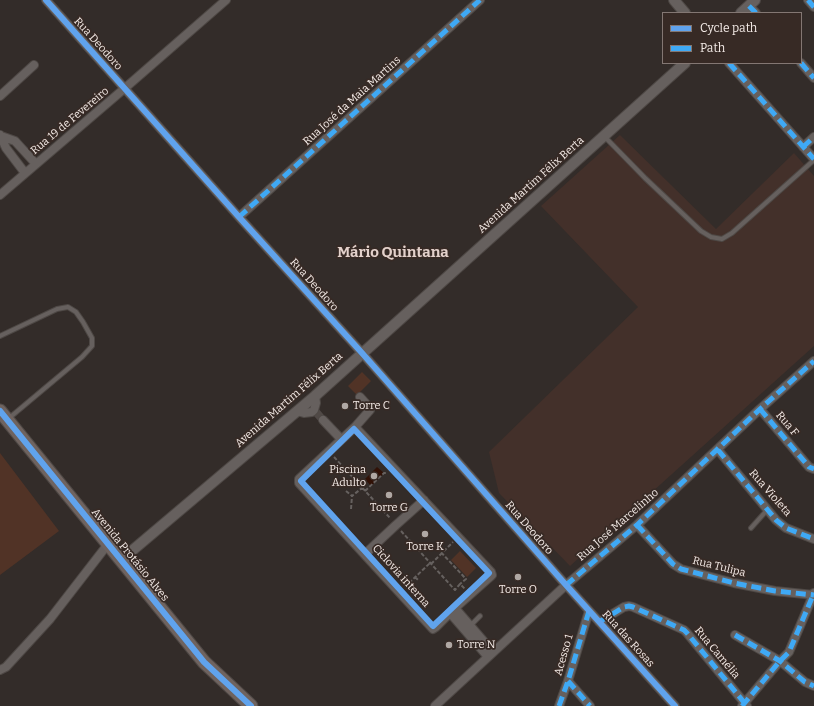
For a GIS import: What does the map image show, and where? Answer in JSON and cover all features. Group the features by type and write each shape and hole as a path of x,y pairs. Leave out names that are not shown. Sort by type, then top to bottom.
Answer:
{"main road":[{"name":"Avenida Protásio Alves","path":"4,415 204,662 251,706"}],"street":[{"name":"Rua Deodoro","path":"46,0 362,353 566,585"},
{"name":"Rua 19 de Fevereiro","path":"0,195 226,0"},
{"name":"Rua José da Maia Martins","path":"240,218 480,0"},
{"path":"674,0 684,12"},
{"path":"808,0 814,7"},
{"path":"743,12 753,6"},
{"name":"Avenida Martim Félix Berta","path":"121,560 315,396 684,64"},
{"path":"730,64 814,159"},
{"path":"802,64 814,78"},
{"path":"0,96 34,65"},
{"path":"0,135 14,141 36,164"},
{"path":"0,135 6,148 25,173"},
{"path":"803,147 814,137"},
{"name":"Rua José Marcelinho","path":"435,706 566,585 636,525 718,450 760,409 814,361"},
{"path":"297,411 304,413 314,412 316,403 315,396"},
{"path":"355,426 393,469 491,572 492,575 452,611 436,628 433,629 298,481 370,410 360,397"},
{"name":"Rua F","path":"760,409 809,467 814,469"},
{"path":"322,421 340,440"},
{"name":"Rua Violeta","path":"718,450 776,520 786,528 814,539"},
{"path":"365,554 424,500"},
{"name":"Rua Tulipa","path":"636,525 673,564 681,569 741,585 775,591 814,594"},
{"path":"0,670 6,667 50,619 108,544"},
{"name":"Rua das Rosas","path":"566,585 675,706"},
{"path":"745,705 790,650 814,594"},
{"name":"Rua Camélia","path":"599,622 624,607 629,606 684,630 745,705"},
{"name":"Acesso 1","path":"559,706 589,610"},
{"path":"452,611 490,655"},
{"path":"736,635 780,661 805,682 814,686"},
{"path":"568,681 590,706"}],"lane":[{"path":"604,136 645,178 701,231 711,237 722,239 732,233 814,159"},
{"path":"0,336 57,309 68,308 76,312 92,338 92,346 82,357 4,415"},
{"path":"751,528 768,509"},
{"path":"468,628 480,616"}],"path":[{"path":"365,491 384,473 393,469"},
{"path":"351,510 352,496 362,488"},
{"path":"346,490 352,496"},
{"path":"399,590 408,584 457,539 452,534"},
{"path":"437,548 466,579 460,584"},
{"path":"415,577 418,580"},
{"path":"463,598 474,588"}],"shaded area":[{"path":"620,135 716,229 794,153 814,176 814,346 570,566 499,493 489,452 638,307 541,206"},
{"path":"362,372 371,381 357,395 348,386"},
{"path":"0,453 59,531 0,575"},
{"name":"Piscina Adulto","path":"377,467 384,473 371,486 365,479"},
{"path":"460,551 476,568 467,577 451,560"}],"tunnel":[{"path":"316,412 323,420"}],"marked path":[{"path":"239,217 480,0"},
{"path":"808,0 814,7"},
{"path":"749,6 755,12"},
{"path":"730,64 814,159"},
{"path":"802,64 814,78"},
{"path":"803,147 814,137"},
{"path":"566,585 637,525 760,409 814,361"},
{"path":"760,409 809,467 814,469"},
{"path":"718,450 776,520 786,528 814,539"},
{"path":"637,525 673,564 681,569 734,583 775,591 814,595"},
{"path":"742,706 789,652 814,593"},
{"path":"599,622 624,607 629,606 684,630 747,706"},
{"path":"559,706 589,611"},
{"path":"735,635 780,661 805,682 814,686"},
{"path":"568,681 590,706"}],"cycle path":[{"path":"46,0 675,706"},
{"path":"0,411 204,662 251,706"},
{"name":"Ciclovia interna","path":"354,429 489,573 433,626 301,481 354,429"}],"place":[{"name":"Torre C","path":"345,406"},
{"name":"Piscina Adulto","path":"374,476"},
{"name":"Torre G","path":"389,495"},
{"name":"Torre K","path":"425,534"},
{"name":"Torre O","path":"518,577"},
{"name":"Torre N","path":"449,645"}],"district":[{"name":"Mário Quintana","path":"393,253"}]}
